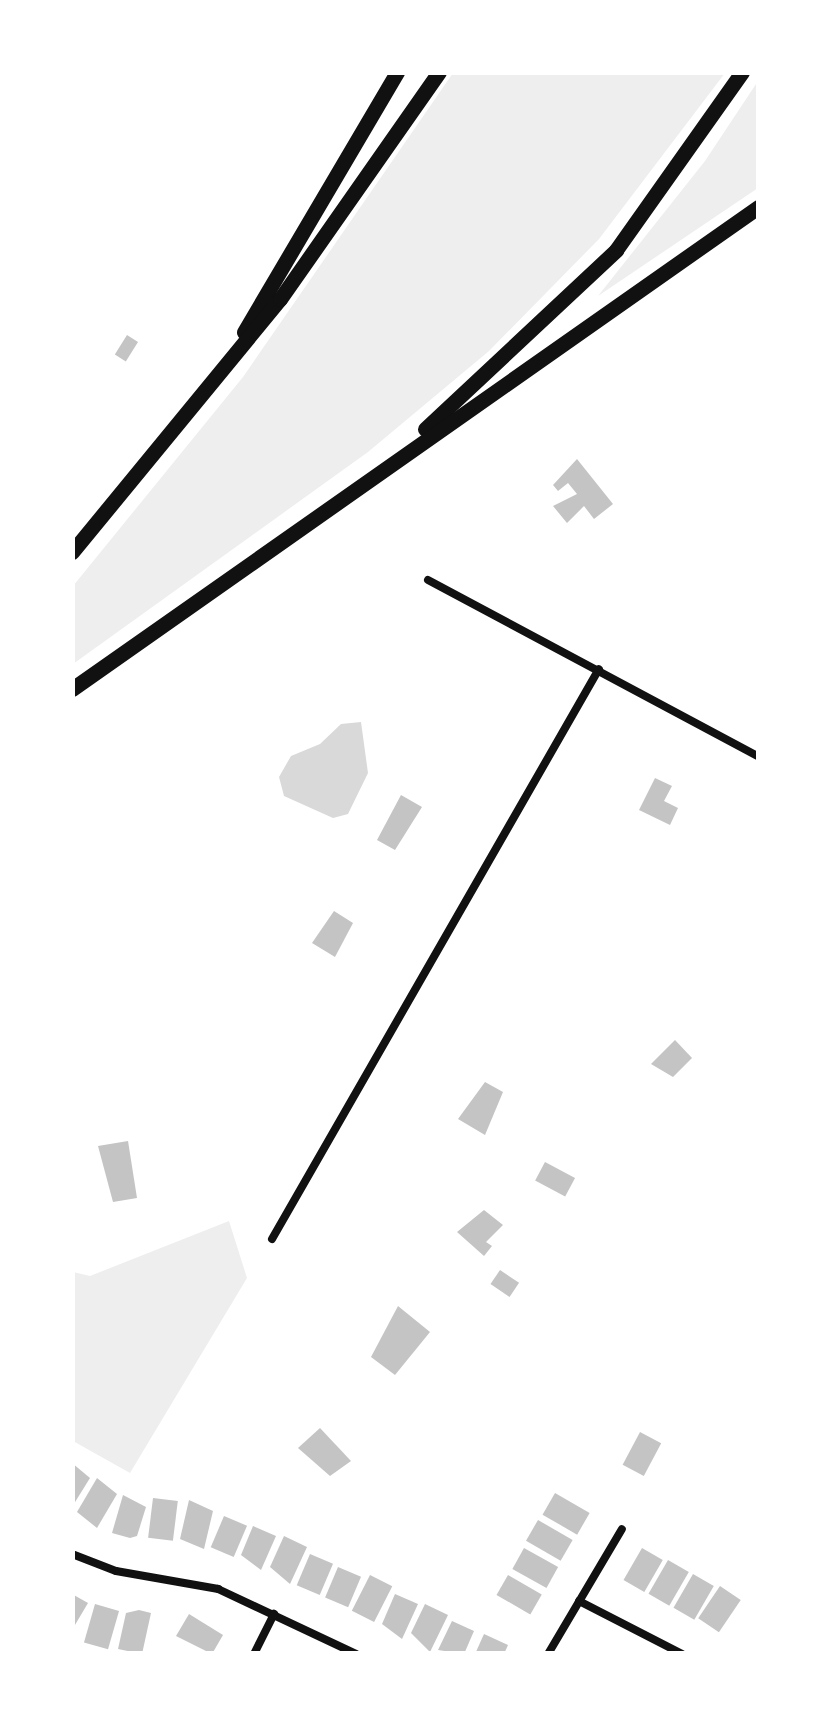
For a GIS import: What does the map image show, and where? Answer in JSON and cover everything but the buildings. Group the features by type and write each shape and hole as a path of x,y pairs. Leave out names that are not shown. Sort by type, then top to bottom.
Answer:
{"highway":[{"path":"222,370 397,72"},
{"path":"72,552 222,370 439,72"},
{"path":"381,468 616,250 742,72"},
{"path":"72,689 381,468 758,207"}],"street":[{"path":"428,580 758,756"},
{"path":"272,1240 599,669"},
{"path":"548,1654 622,1529"},
{"path":"72,1554 116,1571 201,1583 356,1654"},
{"path":"579,1601 682,1654"},
{"path":"254,1654 274,1614"}],"shaded area":[{"path":"453,73 725,73 599,239 489,351 368,452 73,664 73,586 243,377"},
{"path":"758,81 758,188 598,296 705,161"},
{"path":"361,722 368,773 348,814 333,818 284,796 279,777 291,756 320,744 341,724"},
{"path":"229,1221 247,1278 130,1473 73,1441 73,1272 90,1276"}]}
